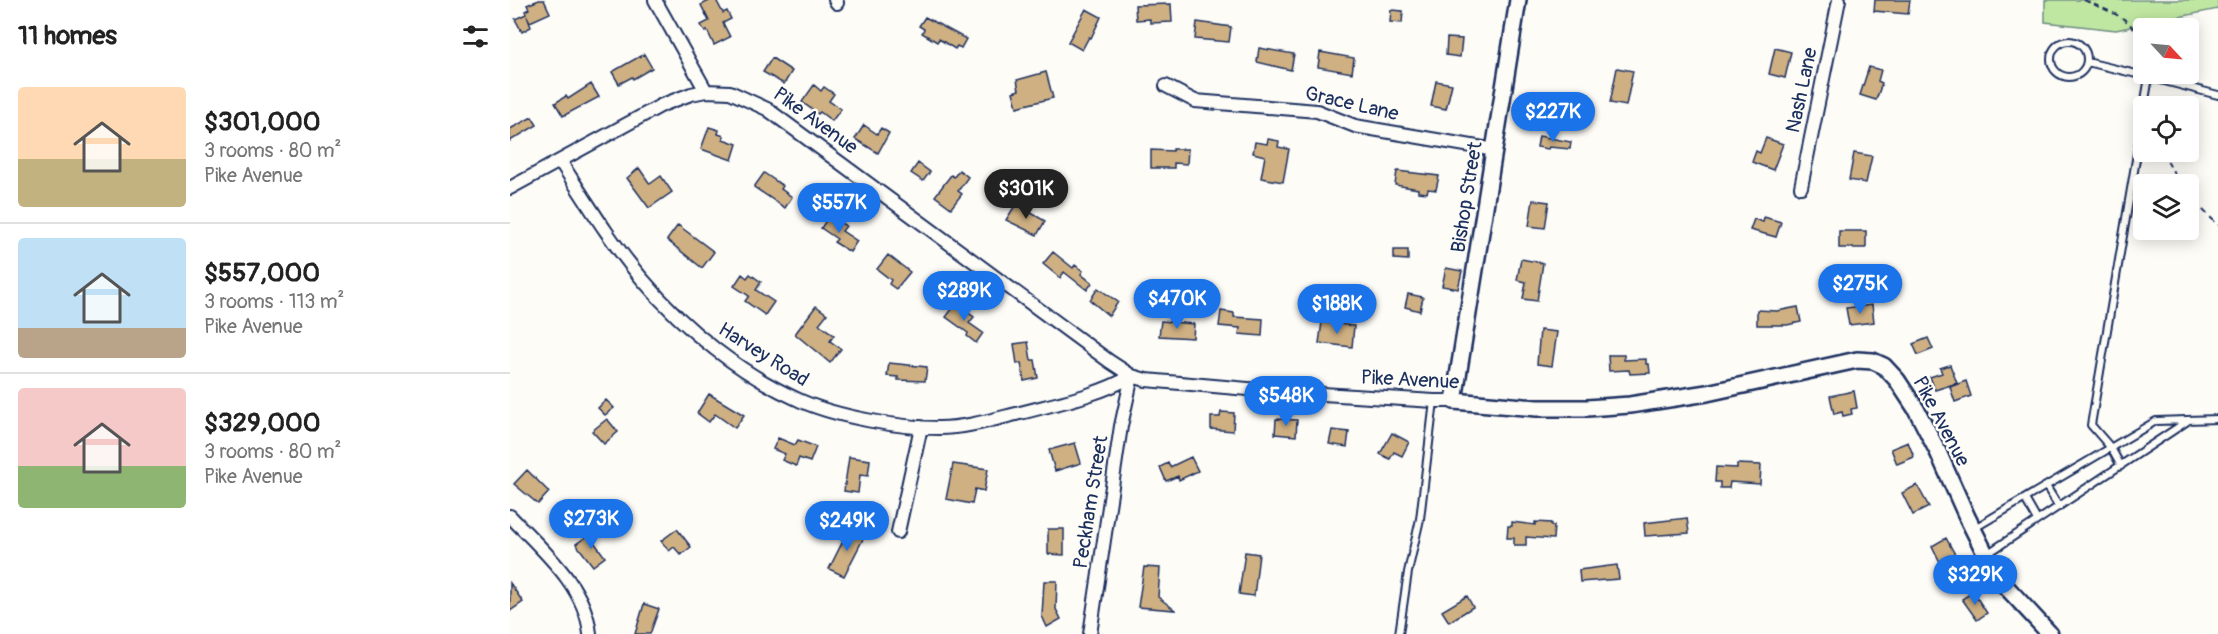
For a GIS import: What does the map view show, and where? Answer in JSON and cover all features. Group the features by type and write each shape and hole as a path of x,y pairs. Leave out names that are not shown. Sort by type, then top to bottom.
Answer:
{"street":[{"path":"655,0 706,91"},
{"name":"Bishop Street","path":"1454,401 1518,0"},
{"name":"Nash Lane","path":"1801,187 1839,0"},
{"name":"Grace Lane","path":"1166,86 1195,101 1317,111 1355,126 1495,150"},
{"name":"Pike Avenue","path":"510,188 662,105 706,91 730,92 767,109 1132,376 1249,389 1537,408 1587,408 1630,405 1707,393 1857,360 1873,361 1884,366 1897,380 1916,410 1997,577 2050,634"},
{"name":"Harvey Road","path":"560,161 643,281 697,335 754,375 802,401 852,416 942,428 995,419 1090,395 1132,376"},
{"name":"Peckham Street","path":"1090,634 1121,426 1132,376"},
{"path":"898,532 921,427"},
{"path":"510,516 552,560 575,590 584,609 590,634"}],"lane":[{"path":"2070,41 2085,50 2087,62 2082,72 2066,77 2056,71 2052,55 2059,45 2070,41"},
{"path":"2087,62 2133,73"},
{"path":"2176,84 2218,95"},
{"path":"2121,465 2111,448 2091,425 2136,162"},
{"path":"1399,634 1408,572 1420,519 1434,402"},
{"path":"1973,529 2156,421 2218,419"},
{"path":"1985,555 2189,420"},
{"path":"2046,486 2059,507"},
{"path":"2025,500 2037,520"}],"path":[{"path":"2084,0 2129,21 2133,26"},
{"path":"2199,206 2218,225"}],"green space":[{"path":"2045,0 2218,0 2218,9 2174,18 2133,18 2133,26 2116,30 2045,22"}],"building":[{"path":"544,0 550,13 530,22 527,16 531,27 522,32 515,19 526,14 525,11 529,9 527,5"},
{"path":"716,0 723,13 727,11 731,19 723,23 730,37 714,45 707,30 705,32 701,25 709,21 701,5"},
{"path":"1875,0 1910,0 1908,14 1874,11"},
{"path":"1171,4 1172,22 1150,23 1150,19 1136,20 1135,5"},
{"path":"1086,9 1101,17 1091,38 1089,37 1082,50 1068,42"},
{"path":"1391,10 1403,11 1402,23 1390,22"},
{"path":"925,17 966,39 961,48 957,46 955,49 939,39 937,42 922,33 924,29 919,26"},
{"path":"1197,22 1231,27 1229,42 1195,39"},
{"path":"1447,38 1462,39 1460,57 1446,55"},
{"path":"1259,48 1294,54 1291,70 1257,62"},
{"path":"1775,48 1791,52 1785,78 1769,74"},
{"path":"1320,52 1354,58 1352,73 1318,67"},
{"path":"644,54 652,68 619,84 612,72"},
{"path":"772,58 792,71 784,84 763,72"},
{"path":"1869,67 1881,70 1878,81 1882,83 1876,100 1860,95"},
{"path":"1617,68 1633,71 1626,106 1610,103"},
{"path":"1046,72 1053,98 1017,107 1013,92 1019,90 1017,80"},
{"path":"1436,81 1452,84 1446,109 1431,106"},
{"path":"591,84 599,97 563,116 555,103 566,96 568,99"},
{"path":"814,85 821,91 824,87 834,94 829,101 841,109 832,121 802,102"},
{"path":"1536,98 1558,102 1555,117 1534,113"},
{"path":"532,117 537,125 510,141 510,129"},
{"path":"864,125 877,134 881,128 889,133 878,153 855,139"},
{"path":"709,127 719,130 718,134 724,136 723,139 737,144 732,160 701,149"},
{"path":"1539,136 1571,142 1570,149 1537,147"},
{"path":"1766,138 1783,144 1773,170 1752,162 1756,151 1760,153"},
{"path":"1268,139 1279,141 1278,147 1289,149 1283,182 1261,178 1265,156 1253,153 1255,142 1267,144"},
{"path":"1173,149 1188,149 1187,164 1174,163 1174,168 1151,168 1151,150 1173,151"},
{"path":"1854,153 1872,156 1866,183 1849,180"},
{"path":"918,163 930,172 923,181 911,173"},
{"path":"639,168 650,184 661,176 672,192 649,208 627,178"},
{"path":"959,170 968,177 958,191 962,194 951,208 935,196 951,175 954,177"},
{"path":"1397,171 1439,176 1436,190 1428,189 1427,193 1418,192 1418,189 1395,185"},
{"path":"764,173 783,186 781,189 792,197 785,208 754,187"},
{"path":"1533,200 1549,202 1545,228 1529,226"},
{"path":"1016,204 1045,221 1037,235 1006,220"},
{"path":"829,216 846,226 842,231 857,241 850,252 834,242 837,239 821,228"},
{"path":"1764,217 1781,222 1776,237 1750,230 1754,219 1763,222"},
{"path":"678,225 714,252 702,268 667,240"},
{"path":"1839,231 1866,231 1866,248 1839,248"},
{"path":"1394,250 1408,250 1408,260 1394,259"},
{"path":"1053,252 1073,268 1075,265 1083,271 1081,274 1092,283 1087,290 1064,272 1060,278 1043,264"},
{"path":"888,255 910,272 896,289 889,284 891,280 877,269"},
{"path":"1521,259 1543,263 1537,301 1523,299 1526,282 1517,280"},
{"path":"1446,268 1462,271 1458,289 1442,286"},
{"path":"742,274 747,278 750,274 761,282 756,290 774,302 765,315 745,301 749,296 734,286"},
{"path":"1098,288 1118,302 1109,316 1090,300"},
{"path":"1408,294 1423,297 1420,311 1405,307"},
{"path":"956,304 974,317 969,323 983,333 976,343 967,336 968,333 946,317"},
{"path":"1872,305 1874,322 1849,325 1846,308"},
{"path":"816,306 827,314 819,324 834,335 830,341 841,349 830,363 795,334"},
{"path":"1798,307 1801,322 1787,325 1757,325 1757,310 1777,311"},
{"path":"1221,311 1234,313 1234,317 1263,319 1262,336 1239,334 1240,328 1219,326"},
{"path":"1161,321 1194,324 1193,338 1159,336"},
{"path":"1322,322 1354,326 1352,347 1319,343"},
{"path":"1540,330 1557,332 1552,366 1537,364"},
{"path":"1928,338 1933,349 1918,355 1913,344"},
{"path":"1028,342 1031,360 1035,360 1038,378 1024,381 1021,363 1017,364 1014,344"},
{"path":"1608,355 1624,355 1624,360 1646,359 1650,373 1630,374 1629,370 1609,371"},
{"path":"889,363 927,367 925,381 898,380 898,377 887,376"},
{"path":"1950,365 1957,383 1935,390 1930,377 1942,373 1940,368"},
{"path":"1966,381 1971,396 1955,402 1950,387"},
{"path":"1854,391 1857,408 1851,409 1852,414 1843,416 1842,412 1834,414 1830,396"},
{"path":"709,394 744,415 735,428 715,414 709,422 697,413"},
{"path":"606,400 614,408 605,415 598,408"},
{"path":"1221,412 1234,413 1233,431 1211,429 1211,417 1220,417"},
{"path":"607,419 618,432 604,444 592,431"},
{"path":"1276,419 1297,420 1296,436 1275,434"},
{"path":"1332,430 1349,432 1347,447 1329,444"},
{"path":"1392,433 1409,442 1402,456 1394,452 1390,459 1380,454"},
{"path":"778,438 795,445 798,440 816,447 810,462 799,458 796,466 782,460 785,454 773,449"},
{"path":"1908,442 1914,457 1897,464 1891,449"},
{"path":"1075,443 1081,463 1055,471 1049,450"},
{"path":"849,457 870,460 868,476 860,475 858,493 844,491"},
{"path":"1191,457 1198,471 1179,480 1178,476 1166,481 1160,467 1168,463 1170,467"},
{"path":"953,464 988,469 984,491 975,489 972,504 946,499"},
{"path":"1737,464 1761,465 1760,484 1730,482 1729,488 1720,488 1720,482 1715,482 1716,467 1737,468"},
{"path":"527,470 549,492 538,504 514,484"},
{"path":"1917,485 1929,507 1913,515 1902,493"},
{"path":"1687,518 1689,533 1645,536 1644,523"},
{"path":"1512,522 1535,525 1535,522 1551,523 1551,526 1554,526 1553,539 1526,537 1526,545 1514,545 1514,538 1507,538 1508,526 1512,526"},
{"path":"850,527 865,535 844,576 829,569"},
{"path":"677,529 691,547 681,555 674,547 669,551 661,541"},
{"path":"1048,529 1064,529 1064,555 1048,554"},
{"path":"589,535 605,557 593,566 576,544"},
{"path":"1946,538 1957,558 1942,566 1932,546"},
{"path":"1245,552 1259,554 1254,596 1239,594"},
{"path":"1617,565 1619,579 1580,582 1579,570"},
{"path":"1144,567 1160,568 1158,597 1175,610 1138,607"},
{"path":"1044,581 1057,581 1056,609 1061,619 1047,627 1042,616"},
{"path":"510,583 523,602 510,611"},
{"path":"1973,592 1987,613 1977,620 1962,599"},
{"path":"1467,596 1473,607 1449,622 1442,611"},
{"path":"644,604 659,609 650,634 635,634"}]}
